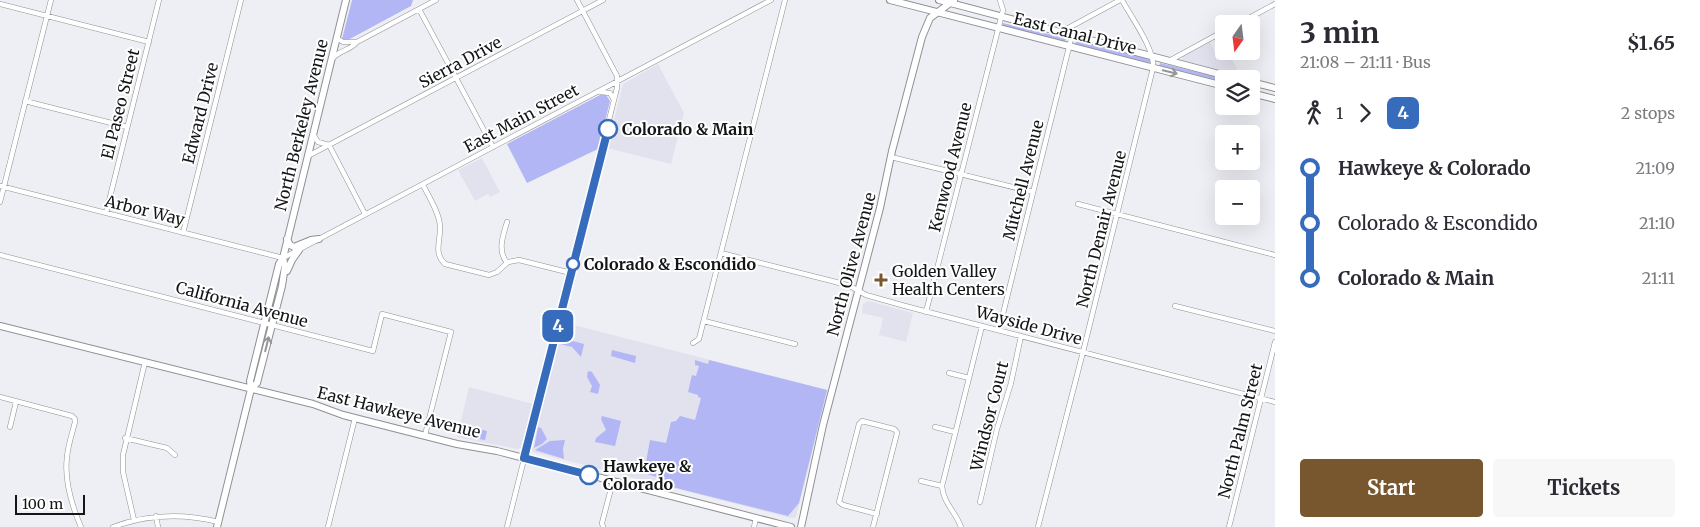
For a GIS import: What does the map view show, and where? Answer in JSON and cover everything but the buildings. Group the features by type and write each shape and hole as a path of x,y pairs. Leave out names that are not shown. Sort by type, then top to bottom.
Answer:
{"street":[{"path":"0,202 2,186 50,0"},
{"name":"El Paseo Street","path":"106,213 159,0"},
{"name":"Edward Drive","path":"183,233 241,0"},
{"name":"North Berkeley Avenue","path":"268,324 279,264 283,258 346,0"},
{"path":"331,62 340,52 436,0"},
{"path":"507,527 618,81 577,0"},
{"name":"Sierra Drive","path":"307,157 603,0"},
{"name":"East Main Street","path":"283,258 771,0"},
{"path":"693,343 699,339 704,321 785,0"},
{"name":"East Canal Drive","path":"890,0 1215,84"},
{"name":"East Canal Drive","path":"939,0 951,1 1215,73"},
{"path":"1000,0 1003,8 1002,16"},
{"path":"1061,32 1121,0"},
{"name":"North Denair Avenue","path":"1038,527 1118,214 1153,68 1152,57 1121,0"},
{"name":"North Olive Avenue","path":"801,527 824,424 882,203 891,157 922,37 928,20 951,1"},
{"path":"0,4 149,42"},
{"path":"1255,15 1275,4"},
{"path":"419,9 493,147"},
{"name":"Kenwood Avenue","path":"926,312 1002,16"},
{"name":"Mitchell Avenue","path":"999,330 1072,35"},
{"path":"1169,61 1215,36"},
{"path":"337,38 342,42 357,42"},
{"path":"1260,84 1275,88"},
{"path":"597,92 608,92 614,100"},
{"path":"1260,95 1275,99"},
{"path":"25,101 127,127"},
{"path":"313,134 318,142 329,145 365,214"},
{"path":"891,157 1033,192"},
{"path":"423,185 440,222 438,251 444,263 486,275 495,273 507,263 521,260 571,273"},
{"name":"Arbor Way","path":"2,186 283,258"},
{"path":"1078,204 1275,254"},
{"path":"507,222 501,247 502,256 507,263"},
{"path":"287,236 288,243 294,248 311,240 319,239"},
{"path":"282,286 290,264 299,250"},
{"name":"Wayside Drive","path":"721,253 824,278 849,286 869,296 926,312 1275,402"},
{"name":"California Avenue","path":"0,254 373,351 382,314 451,332 425,436"},
{"name":"North Berkeley Avenue","path":"218,524 251,389 250,381 282,286 285,266 283,258"},
{"path":"1175,306 1275,331"},
{"path":"704,321 795,344"},
{"name":"East Hawkeye Avenue","path":"0,326 313,404 355,418 425,436 524,458 791,527"},
{"path":"961,527 946,502 942,486 982,326"},
{"name":"Windsor Court","path":"980,502 997,429 1011,383 1021,336"},
{"name":"North Palm Street","path":"1229,527 1275,342"},
{"path":"134,520 123,470 122,455 145,362"},
{"path":"949,373 969,378"},
{"path":"0,398 75,418 67,454 67,467 71,498 81,527"},
{"path":"10,427 16,402"},
{"path":"328,527 355,418"},
{"path":"873,527 896,431 879,425 860,422 839,500 842,505 876,514"},
{"path":"935,427 956,432"},
{"path":"126,438 167,448 175,455"},
{"path":"603,527 602,523 613,481"},
{"path":"921,481 942,486"},
{"path":"113,527 134,520 156,516 188,516 218,524"},
{"path":"156,516 158,527"},
{"path":"754,527 756,518"}],"shaded area":[{"path":"352,0 413,0 411,6 346,41 342,39"},
{"path":"1003,23 1065,38 1066,40 1064,42 1003,26"},
{"path":"1077,41 1149,59 1151,62 1148,64 1076,45"},
{"path":"1210,42 1215,52 1215,60 1232,60 1237,69 1220,70 1182,60 1183,56"},
{"path":"1160,63 1215,77 1215,81 1159,66"},
{"path":"658,64 684,113 671,164 607,148 623,84"},
{"path":"600,95 606,95 610,101 598,149 527,183 507,144"},
{"path":"482,158 500,192 490,197 488,194 475,201 458,170"},
{"path":"868,301 913,313 906,342 879,335 883,318 862,313 863,304"},
{"path":"562,322 828,390 796,517 791,518 533,452 531,447"},
{"path":"561,338 584,344 581,357 572,347 560,344"},
{"path":"612,350 636,356 635,363 611,356"},
{"path":"695,360 708,364 709,360 827,390 799,503 788,516 668,486 669,483 666,480 644,473 650,440 666,443 671,422 676,421 680,416 695,420 701,398 688,392 692,375 696,376 699,366 695,365"},
{"path":"588,371 592,372 600,385 598,394 590,392 592,386 587,377"},
{"path":"469,387 533,404 521,448 517,449 457,437"},
{"path":"602,416 621,421 615,446 595,442 596,438 606,430 601,419"},
{"path":"467,426 487,431 485,440 462,436 464,428"},
{"path":"538,427 541,428 547,439 534,448"},
{"path":"565,440 563,449 564,459 535,450 550,441"}],"bus line":[{"name":"4","path":"589,475 524,458 608,129"}],"place":[{"name":"Colorado & Main","path":"608,129"},
{"name":"Colorado & Escondido","path":"573,264"},
{"name":"Golden Valley Health Centers","path":"881,280"},
{"name":"Hawkeye & Colorado","path":"589,475"}]}
